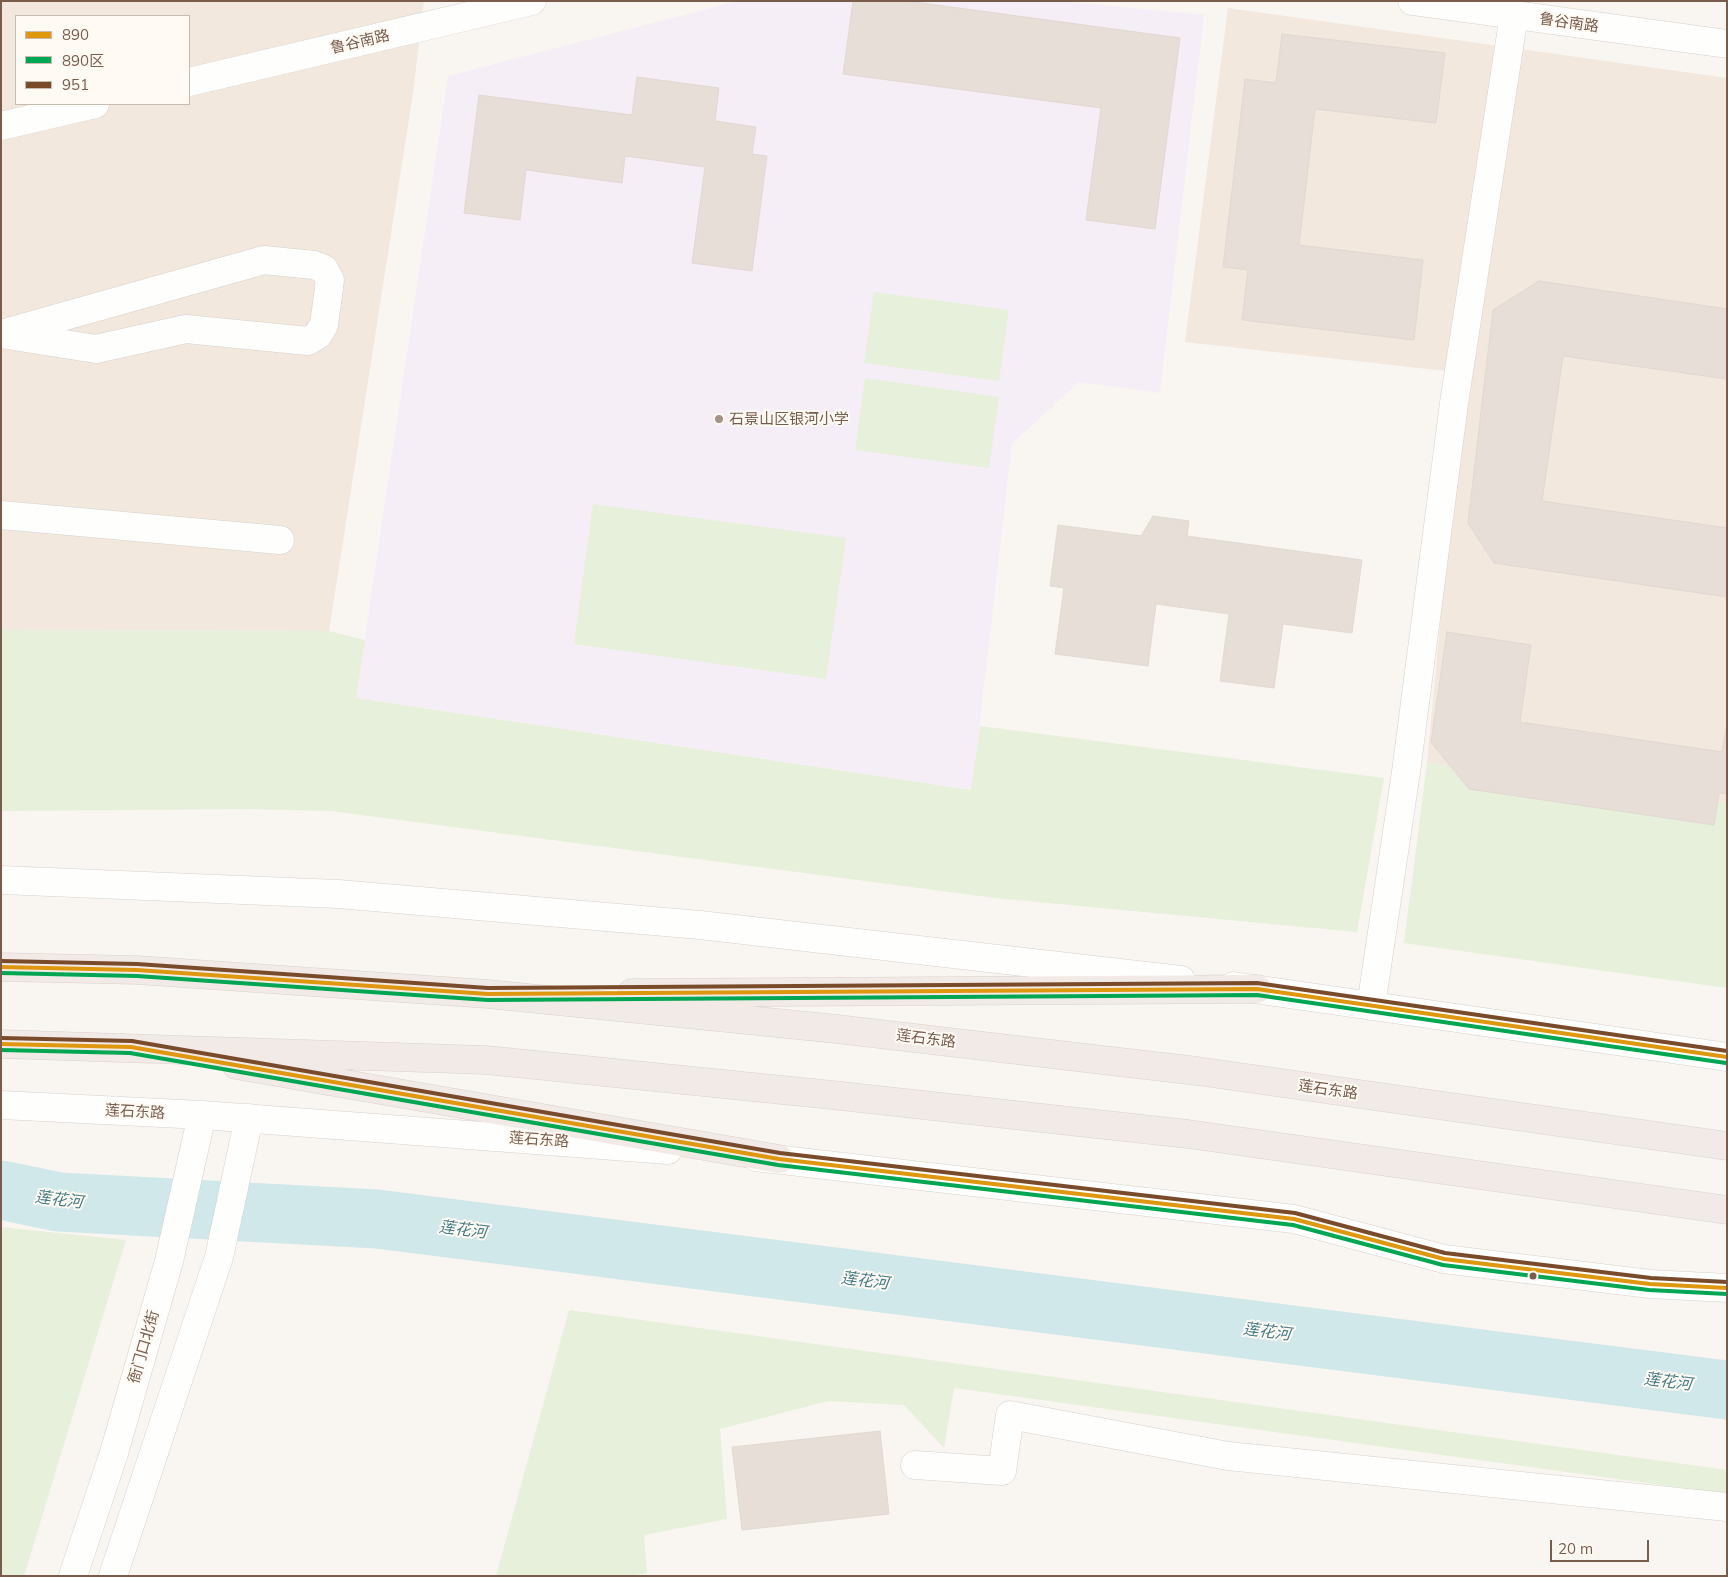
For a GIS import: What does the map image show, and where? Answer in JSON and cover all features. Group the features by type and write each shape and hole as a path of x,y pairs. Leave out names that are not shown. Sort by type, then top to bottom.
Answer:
{"highway":[{"name":"莲石东路","path":"1,967 137,970 488,994 837,1029 1197,1071 1727,1146"},
{"path":"488,994 1257,989"},
{"path":"1,1044 486,1060 1188,1134 1727,1210"},
{"path":"130,1047 779,1158"}],"street":[{"name":"鲁谷南路","path":"190,82 532,1"},
{"name":"鲁谷南路","path":"1412,1 1727,44"},
{"path":"1371,1006 1406,772 1454,403 1514,15"},
{"path":"1,126 91,105"},
{"path":"264,260 314,265 324,269 330,280 324,324 318,335 308,340 186,329 96,349 1,334 264,260"},
{"path":"1,515 280,540"},
{"path":"1,880 338,894 670,922 1257,989 1727,1057"},
{"name":"莲石东路","path":"1,1105 249,1118 779,1158 1294,1219 1444,1259 1650,1284 1727,1288"},
{"name":"衙门口北街","path":"73,1576 114,1453 169,1261 202,1115"},
{"path":"112,1576 219,1257 249,1118"},
{"path":"915,1465 1002,1471 1010,1415 1228,1456 1727,1507"}],"shaded area":[{"path":"1,1 424,1 413,93 329,631 1,630"},
{"name":"石景山区银河小学","path":"738,1 1060,1 1204,15 1160,393 1079,382 1012,444 972,790 356,698 448,76"},
{"path":"1228,8 1727,78 1727,803 1427,763 1464,373 1185,342"}],"green space":[{"path":"874,292 1009,310 999,381 864,363"},
{"path":"865,378 999,397 989,468 855,450"},
{"path":"593,504 846,538 826,679 574,644"},
{"path":"1,630 329,631 365,640 356,698 971,790 980,726 1384,778 1357,932 995,898 331,811 247,809 1,811"},
{"path":"1427,763 1727,803 1727,988 1404,943"},
{"path":"1,1227 126,1240 24,1576 1,1576"},
{"path":"569,1310 1727,1470 1727,1494 954,1388 944,1448 904,1405 828,1401 720,1429 727,1519 644,1535 647,1573 628,1576 496,1576"}],"building":[{"path":"853,1 907,1 1180,38 1155,229 1086,220 1101,108 843,74"},
{"path":"1282,34 1445,53 1436,123 1315,109 1299,245 1423,260 1414,340 1242,320 1248,270 1223,267 1245,79 1276,83"},
{"path":"637,77 719,88 715,121 756,127 752,154 767,156 752,271 692,263 705,167 625,156 622,183 526,170 520,220 464,213 479,95 632,115"},
{"path":"1539,281 1727,309 1727,379 1563,356 1542,501 1727,528 1727,597 1494,563 1468,523 1493,310"},
{"path":"1153,516 1189,521 1187,536 1362,560 1352,633 1283,624 1274,688 1220,681 1229,614 1156,604 1148,666 1055,654 1064,588 1050,586 1058,525 1141,536"},
{"path":"1447,632 1531,645 1520,722 1722,752 1727,724 1727,794 1719,793 1714,825 1469,789 1431,742"},
{"path":"880,1431 889,1514 742,1530 732,1447"}],"waterway":[{"name":"莲花河","path":"1,1190 59,1202 377,1219 1727,1390"}],"transit line":[{"name":"951","path":"1,961 137,964 488,988 1257,983 1727,1051"},
{"name":"890","path":"1,967 137,970 488,994 1257,989 1727,1057"},
{"name":"890区","path":"1,973 137,976 488,1000 1257,995 1726,1063"},
{"name":"951","path":"1,1038 132,1041 780,1153 1295,1213 1445,1253 1651,1278 1727,1282"},
{"name":"890","path":"1,1044 131,1047 779,1159 1294,1219 1444,1259 1650,1284 1727,1288"},
{"name":"890区","path":"1,1050 130,1053 778,1165 1293,1225 1443,1265 1649,1290 1727,1294"}],"place":[{"name":"石景山区银河小学","path":"719,419"}]}
